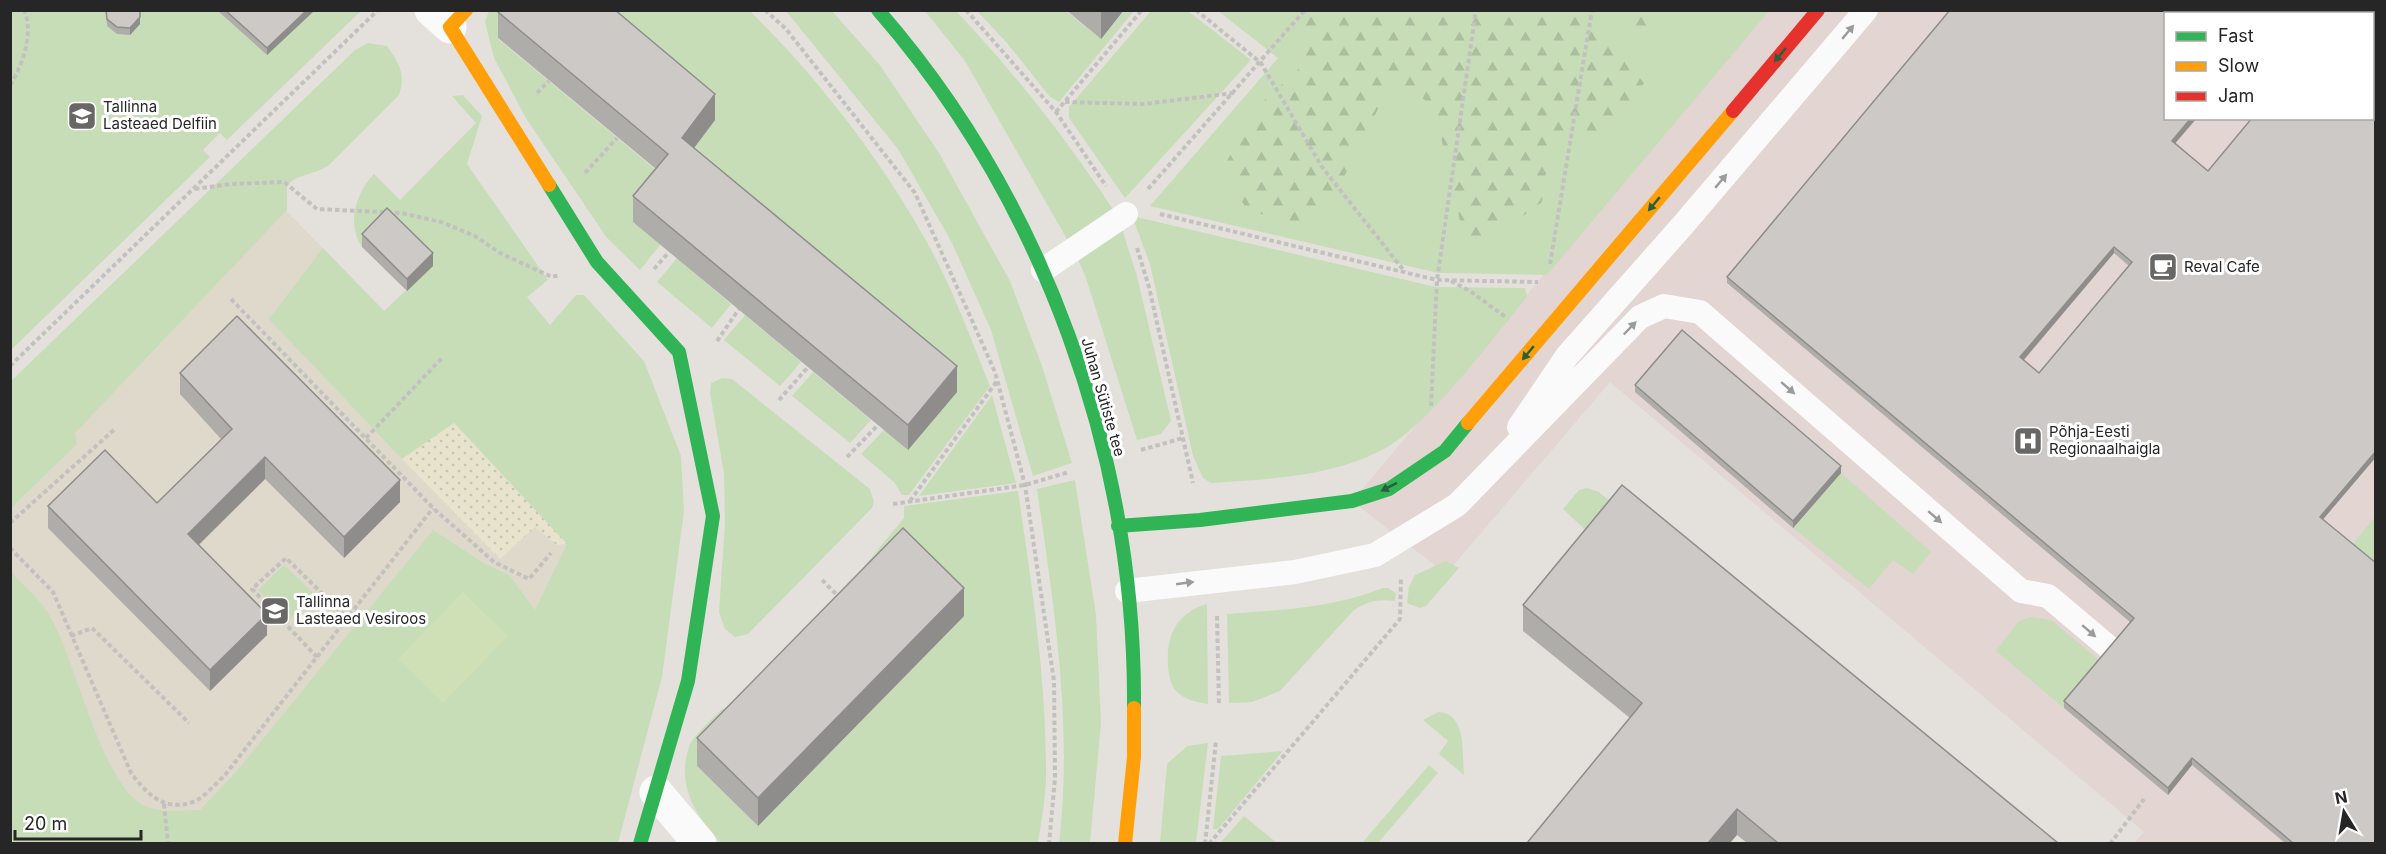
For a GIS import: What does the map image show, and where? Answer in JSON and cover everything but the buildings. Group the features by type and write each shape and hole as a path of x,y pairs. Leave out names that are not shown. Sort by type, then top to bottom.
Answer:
{"street":[{"name":"Juhan Sütiste tee","path":"878,10 915,52 988,159 1043,270 1082,373 1106,461 1118,526 1133,652 1134,729 1125,843"},
{"path":"1118,526 1200,520 1352,501 1389,489 1445,451 1818,10"},
{"path":"449,16 597,262 679,352 713,516 688,681 640,843"},
{"path":"656,792 700,843"}],"lane":[{"path":"1482,481 1567,356 1866,10"},
{"path":"1043,270 1129,211"},
{"path":"1127,591 1295,572 1375,555 1457,505 1640,317 1664,306 1700,312 2020,591 2048,596 2112,650"}],"path":[{"path":"10,85 20,70 30,22 24,10"},
{"path":"10,366 378,10"},
{"path":"765,10 786,29 915,194 997,380 1025,485 1054,681 1055,778 1049,843"},
{"path":"966,10 1056,112 1129,211 1149,287 1194,491"},
{"path":"1056,112 1142,10"},
{"path":"1196,10 1261,63 1322,167 1405,272"},
{"path":"1129,211 1261,63 1305,10"},
{"path":"1431,409 1437,280 1476,10"},
{"path":"1549,272 1592,10"},
{"path":"1065,102 1143,104 1234,93"},
{"path":"194,189 231,184 284,182 317,209 401,213 441,222 475,236 500,254 552,277 597,262"},
{"path":"1129,211 1437,280 1548,282"},
{"path":"1450,280 1470,291 1514,323"},
{"path":"231,298 433,508 494,562 529,579 551,553"},
{"path":"712,348 739,309"},
{"path":"366,438 443,357"},
{"path":"778,400 808,367"},
{"path":"910,502 997,380"},
{"path":"847,457 878,425"},
{"path":"10,523 116,428"},
{"path":"1138,451 1183,438"},
{"path":"892,504 1025,485 1072,471"},
{"path":"10,548 53,592 131,773 147,795 164,804 194,802 225,775 433,508"},
{"path":"317,657 252,589 286,558 347,618"},
{"path":"1207,843 1400,619 1402,574"},
{"path":"822,580 844,602"},
{"path":"1216,608 1219,705"},
{"path":"71,636 92,628 189,723"},
{"path":"1207,843 1216,741"},
{"path":"2110,843 2144,799"},
{"path":"164,804 168,843"}],"shaded area":[{"name":"Põhja-Eesti Regionaalhaigla","path":"1767,11 2375,11 2375,843 2134,843 2144,832 1610,382 1446,574 1352,501"},
{"name":"Tallinna Lasteaed Vesiroos","path":"265,189 384,311 407,291 622,464 430,843 11,844 10,456"}],"green space":[{"path":"10,11 361,11 227,140 220,133 203,150 210,157 11,350"},
{"path":"489,11 521,11 498,39 668,180 661,244 640,270 607,238 527,120 494,58 485,22"},
{"path":"584,11 750,11 777,38 828,97 897,192 936,259 958,306 990,386 909,495 902,495 894,482 861,454 884,430 909,450 682,164 715,120"},
{"path":"786,11 832,11 879,64 939,153 1010,281 1042,366 1072,463 1033,476 991,330 951,241 898,149"},
{"path":"925,11 956,11 1040,109 1116,214 1071,246 965,61"},
{"path":"977,11 1066,11 1101,39 1124,11 1134,11 1059,102 1050,97 1007,43"},
{"path":"1151,11 1188,11 1251,60 1125,198 1069,118 1069,107"},
{"path":"1218,11 1769,11 1547,275 1438,273 1150,206 1278,58"},
{"path":"1297,11 1581,11 1644,83 1613,131 1551,136 1542,202 1468,256 1434,106 1393,79 1325,215 1300,229 1246,208 1222,170 1256,108 1301,67"},
{"path":"1625,11 1670,11 1645,42"},
{"path":"368,43 387,46 395,58 402,81 399,95 329,165 297,178 287,185 287,210 75,433 77,444 11,508 11,381 355,50"},
{"path":"463,95 482,116 467,164 548,280 527,297 550,325 576,295 584,295 644,361 681,456 684,511 662,677 618,843 11,843 10,571 52,620 90,719 114,771 127,791 141,804 162,810 200,810 236,772 433,530 485,564 509,575 535,610 567,544 454,423 402,459 269,319 323,248 384,311 432,266 388,221 362,247 355,228 355,209 362,190 374,174 400,200 476,123 452,96"},
{"path":"1132,216 1436,287 1525,288 1527,297 1459,381 1419,422 1382,450 1342,466 1320,471 1277,478 1211,483 1203,478 1193,456 1150,264"},
{"path":"1122,229 1137,276 1171,421 1161,434 1137,440 1086,278 1077,257"},
{"path":"677,258 731,304 712,328 657,282"},
{"path":"745,315 801,362 780,386 724,340"},
{"path":"813,372 871,420 850,443 792,396"},
{"path":"722,378 732,379 870,489 874,502 872,508 748,634 735,637 725,629 719,612 725,523 724,474 710,393 711,383"},
{"path":"992,395 1016,483 919,496"},
{"path":"1841,473 1931,552 1913,574 1893,560 1869,589 1793,528"},
{"path":"1075,480 1096,615 1101,723 1090,843 1059,844 1063,799 1063,710 1050,577 1037,489"},
{"path":"1587,488 1599,492 1622,511 1597,541 1563,509 1579,490"},
{"path":"1018,491 1038,635 1044,707 1046,780 1038,843 721,843 696,811 687,787 686,761 694,738 723,708 737,725 697,766 758,826 866,564 904,518 904,506"},
{"path":"2375,517 2375,570 2349,548"},
{"path":"1446,561 1459,568 1426,606 1420,608 1407,603 1409,587 1415,575"},
{"path":"284,565 314,594 289,620 258,590"},
{"path":"1383,588 1396,593 1395,601 1373,602 1353,611 1280,691 1252,702 1229,703 1227,614 1325,604"},
{"path":"463,592 508,636 443,703 398,659"},
{"path":"1207,604 1208,704 1180,695 1171,683 1168,666 1169,644 1176,626 1188,613"},
{"path":"2030,617 2051,620 2101,662 2064,708 1996,651 2018,622"},
{"path":"1438,712 1454,719 1458,727 1463,746 1464,775 1439,754 1448,741 1423,720"},
{"path":"1208,743 1196,843 1160,843 1167,764 1187,746"},
{"path":"1283,751 1218,829 1213,829 1221,756"},
{"path":"1429,765 1438,773 1378,843 1362,843"},
{"path":"1244,816 1277,843 1220,843"}],"sand":[{"path":"454,423 567,544 557,545 535,527 500,559 402,459"}],"traffic: fast":[{"path":"878,10 936,84 988,163 1032,247 1069,335 1097,426 1118,519 1130,613 1134,708"},
{"path":"549,185 597,262 679,352 713,516 688,681 640,844"},
{"path":"1118,526 1200,520 1352,501 1389,489 1445,451 1468,423"}],"traffic: slow":[{"path":"466,10 450,27 549,185"},
{"path":"1468,423 1733,111"},
{"path":"1125,844 1134,757 1134,708"}],"traffic: jam":[{"path":"1733,111 1818,10"}],"place":[{"name":"Tallinna Lasteaed Delfiin","path":"82,116"},
{"name":"Reval Cafe","path":"2163,267"},
{"name":"Põhja-Eesti Regionaalhaigla","path":"2028,441"},
{"name":"Tallinna Lasteaed Vesiroos","path":"275,611"}]}
